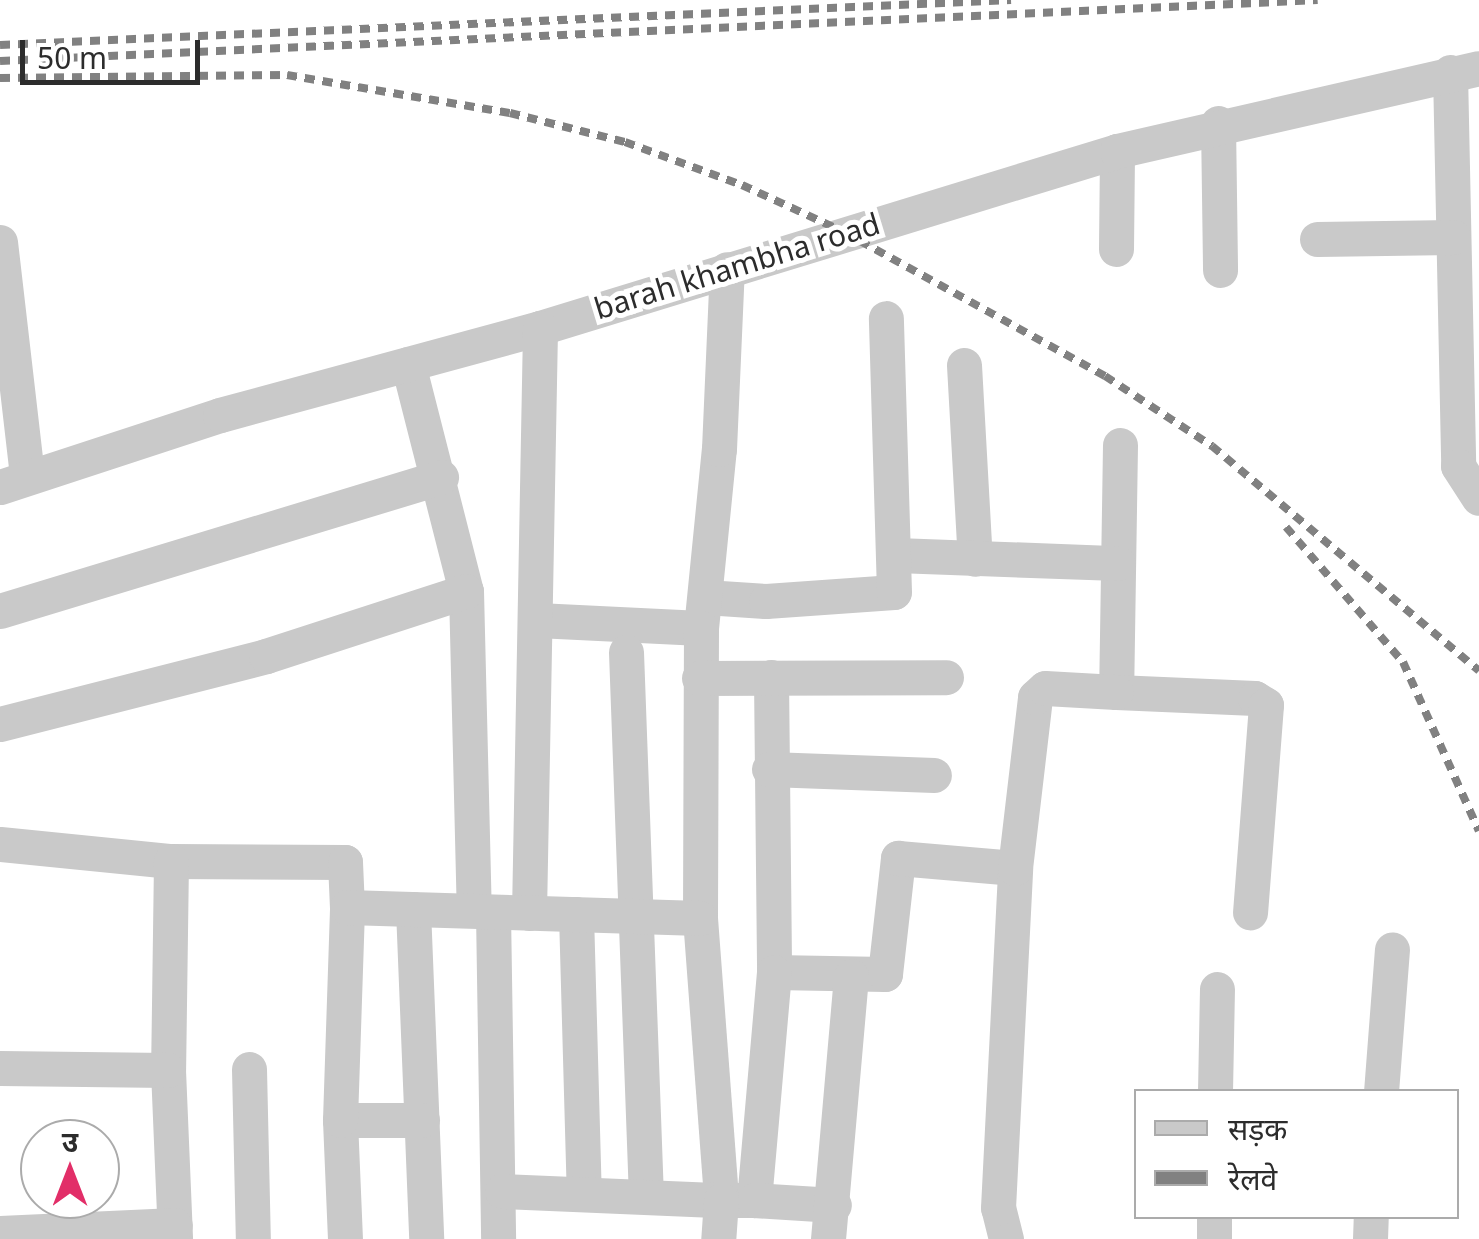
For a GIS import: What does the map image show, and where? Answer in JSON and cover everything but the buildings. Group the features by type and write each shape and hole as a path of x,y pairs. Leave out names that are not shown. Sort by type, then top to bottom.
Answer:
{"street":[{"name":"barah khambha road","path":"14,482 540,328 1117,151 1218,123 1464,70"},
{"path":"1464,70 1453,238 1469,466 1479,498"},
{"path":"1218,123 1220,270"},
{"path":"1116,250 1117,151"},
{"path":"1317,239 1453,238"},
{"path":"0,242 14,482"},
{"path":"726,269 699,678 700,918 737,1200"},
{"path":"537,620 703,612 888,596 898,585 886,318"},
{"path":"530,913 540,328"},
{"path":"408,364 441,477 466,591 502,1191 498,1239"},
{"path":"964,365 975,559"},
{"path":"1116,692 1120,445"},
{"path":"0,611 441,477"},
{"path":"896,555 1118,564"},
{"path":"0,724 266,656 466,591"},
{"path":"626,652 632,916 646,1197"},
{"path":"771,677 769,769 792,1032"},
{"path":"699,678 946,677"},
{"path":"1006,1239 998,1208 1015,868 1036,691 1264,700 1250,912"},
{"path":"769,769 934,775"},
{"path":"0,844 171,862 345,862 348,907 340,1120 344,1239"},
{"path":"786,972 851,976 888,971 898,858 1015,868"},
{"path":"0,1233 175,1232 168,1070 171,862"},
{"path":"348,907 700,918"},
{"path":"413,909 426,1239"},
{"path":"576,914 584,1193"},
{"path":"1381,1089 1392,949"},
{"path":"718,1239 737,1200 786,972"},
{"path":"502,1191 737,1200 831,1222 851,976"},
{"path":"1215,1089 1217,989"},
{"path":"0,1068 168,1070"},
{"path":"249,1069 253,1239"},
{"path":"340,1120 422,1120"}],"railway":[{"path":"0,45 1011,0"},
{"path":"0,61 1318,0"},
{"path":"0,78 287,75 510,113 625,142 742,185 844,232 1105,376 1212,446 1479,671"},
{"path":"1286,527 1403,662 1479,831"}]}
